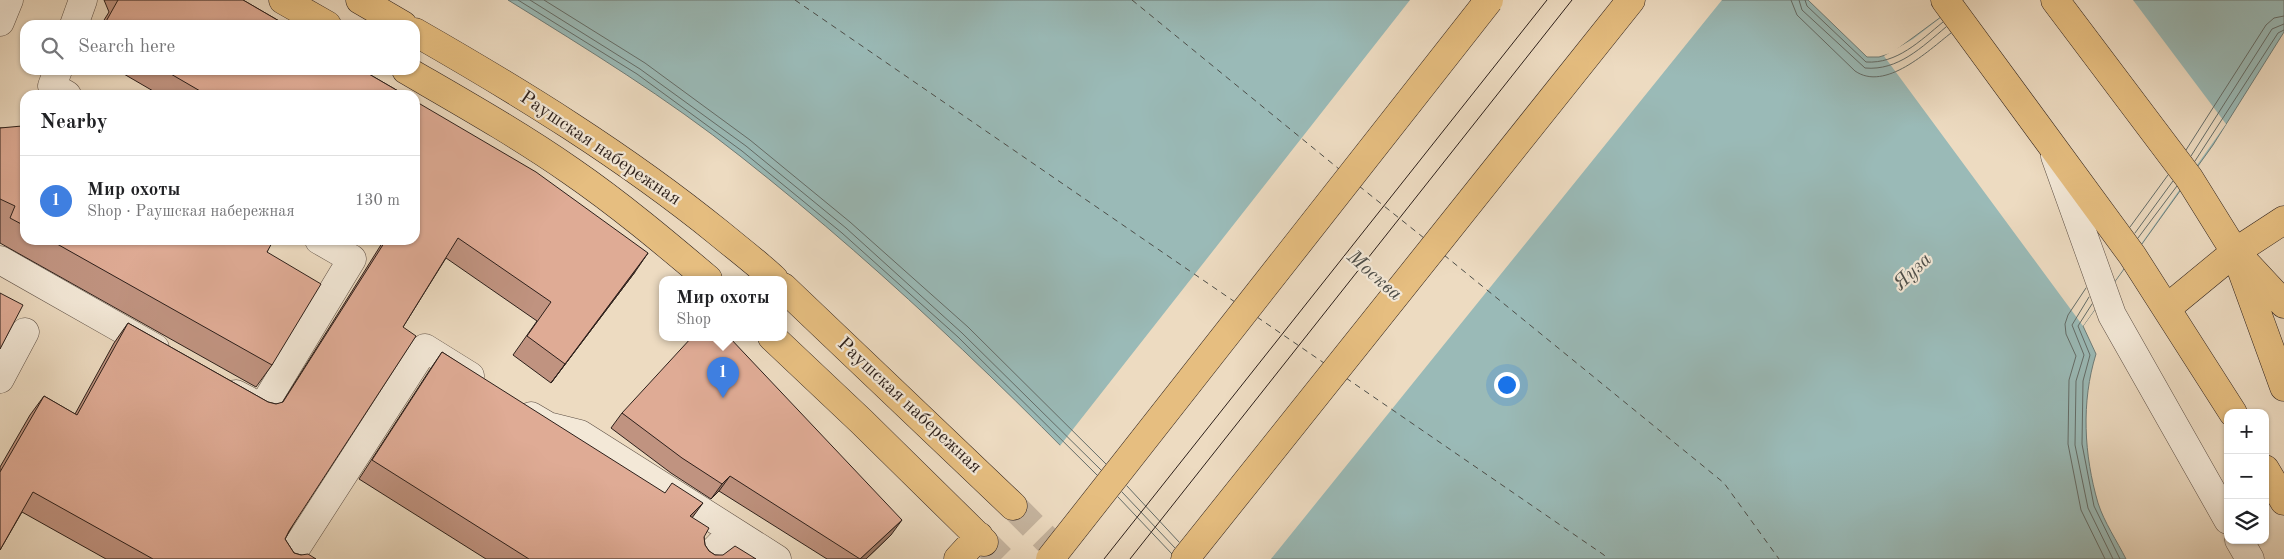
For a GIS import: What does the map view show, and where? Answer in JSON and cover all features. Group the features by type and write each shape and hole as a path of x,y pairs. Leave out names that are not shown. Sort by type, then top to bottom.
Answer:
{"main road":[{"path":"284,0 318,20"},
{"path":"360,0 395,20"},
{"path":"1050,559 1489,0"},
{"path":"1185,559 1631,0"},
{"path":"2055,0 2189,178 2235,252 2284,304"},
{"path":"1949,4 2132,255 2230,409"},
{"name":"Раушская набережная","path":"420,35 596,143 680,202 770,276"},
{"name":"Раушская набережная","path":"415,75 462,102 570,170 645,226 704,276"},
{"path":"2167,308 2235,252 2284,220"},
{"path":"2235,252 2284,387"},
{"name":"Раушская набережная","path":"787,291 1013,506"},
{"path":"776,341 982,539 958,559"},
{"path":"2269,476 2284,501"}],"street":[{"path":"0,22 9,0"},
{"path":"76,20 83,0"},
{"path":"56,75 52,86 59,90"},
{"path":"2051,145 2112,315 2224,513"},
{"path":"211,380 262,408 352,259 328,245"},
{"path":"0,260 178,360"},
{"path":"0,379 25,332"},
{"path":"289,559 425,348 548,426 580,434 777,559"},
{"path":"706,559 733,531"},
{"path":"2241,544 2250,559"}],"water":[{"path":"508,0 1808,0 1867,57 1879,57 1892,53 1964,0 2284,0 2284,32 2213,145 2083,326 2096,354 2091,372 2086,410 2087,447 2093,485 2107,524 2126,559 1170,559 1015,401 909,299 854,250 740,156 684,114"}],"pier":[{"path":"1410,0 1722,0 1271,559 1166,559 1059,447"},
{"path":"1964,0 2133,0 2226,124 2083,326 1884,56 1913,39"}],"building":[{"path":"118,0 243,0 277,20 107,20"},
{"path":"173,75 371,75 396,90 198,90"},
{"path":"420,104 536,172 648,253 565,364 527,336 551,302 458,238 403,327 416,336 285,539 294,553 308,554 316,559 153,559 33,492 0,550 0,472 44,396 77,415 128,323 268,402 276,404 283,402 383,245 420,245"},
{"path":"20,126 20,223 10,218 15,206 0,199 0,128"},
{"path":"59,245 271,245 267,252 321,284 272,365"},
{"path":"0,293 23,305 0,349"},
{"path":"688,341 733,341 902,520 860,559 730,476 722,484 682,458 622,413"},
{"path":"442,352 665,493 672,483 703,503 690,516 709,528 704,537 705,545 715,555 723,555 735,546 756,559 529,559 372,460"}],"ferry route":[{"path":"795,0 1235,302"},
{"path":"1132,0 1339,169"},
{"path":"1359,186 1424,238"},
{"path":"1444,255 1724,483 1779,559"},
{"path":"1257,317 1324,363"},
{"path":"1346,378 1604,555 1607,559"}],"tunnel":[{"path":"1013,506 1066,559"},
{"path":"984,542 1001,559"}],"tram line":[{"path":"1104,559 1547,0"},
{"path":"1130,559 1572,0"}],"place":[{"name":"Мир охоты","path":"723,398"}],"water label":[{"name":"Яуза","path":"1913,272"},
{"name":"Москва","path":"1374,276"}]}
